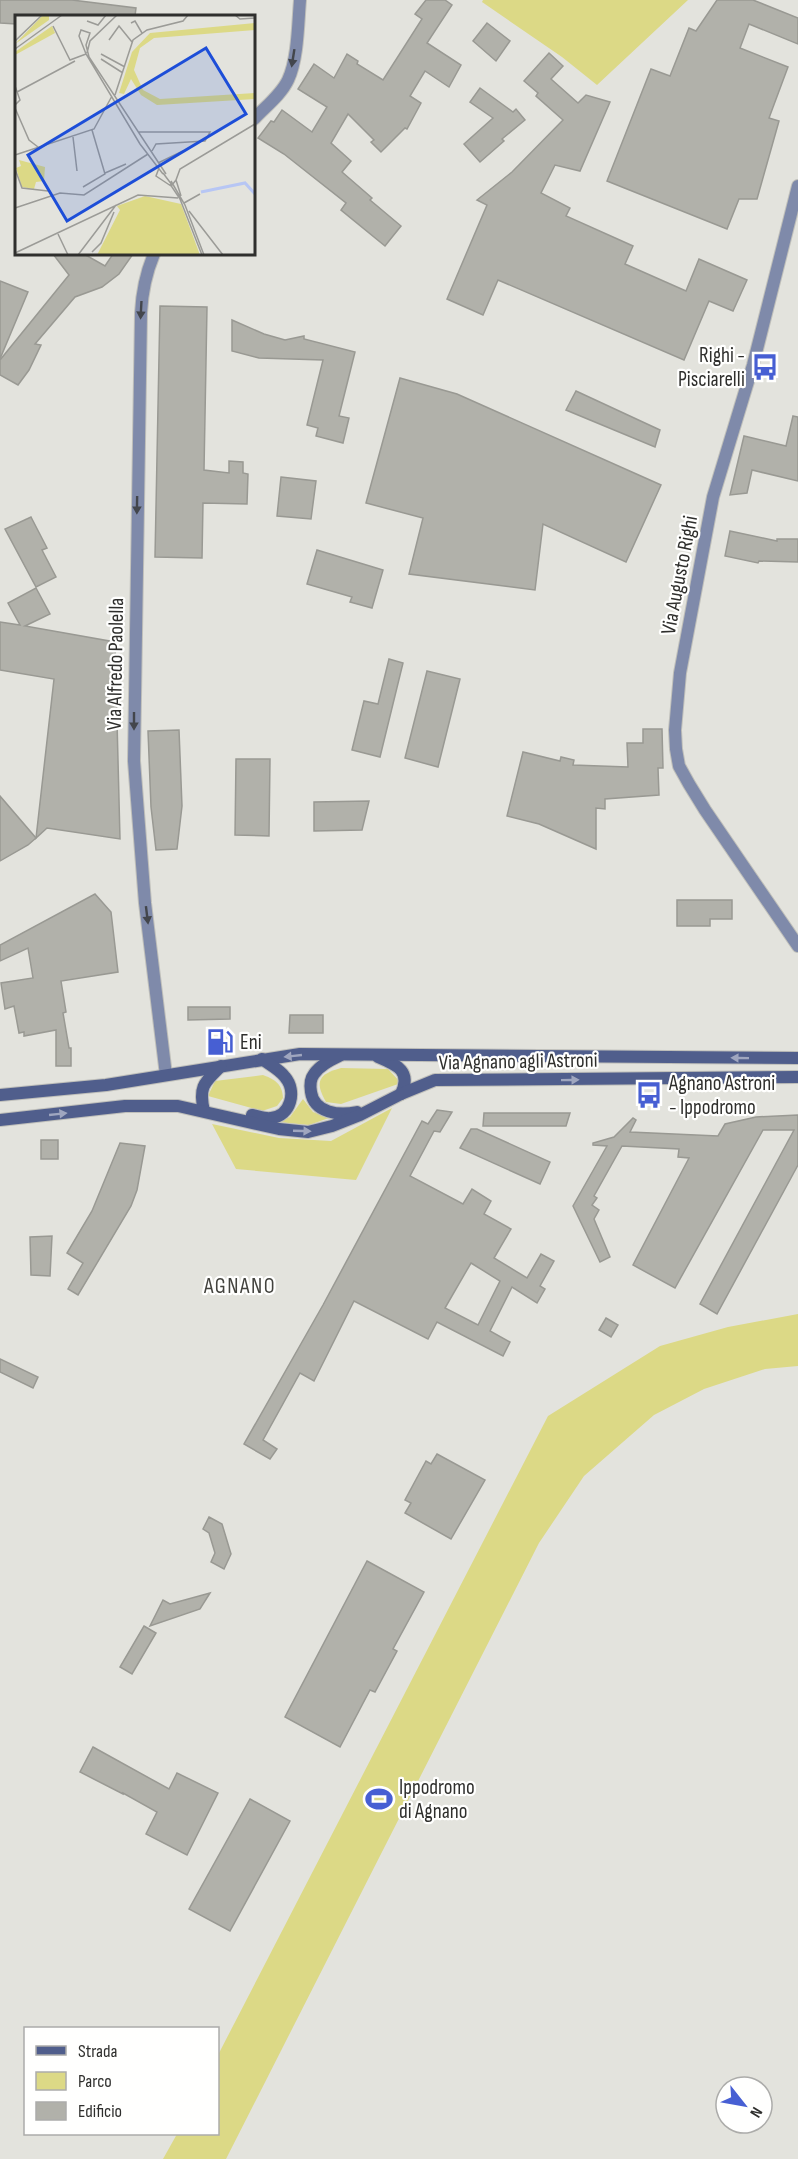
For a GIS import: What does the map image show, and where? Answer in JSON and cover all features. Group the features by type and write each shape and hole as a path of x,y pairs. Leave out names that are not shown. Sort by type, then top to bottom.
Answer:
{"main road":[{"name":"Via Agnano agli Astroni","path":"0,1095 106,1085 300,1054 798,1058"},
{"path":"342,1055 327,1063 313,1075 310,1084 314,1102 330,1112 350,1113 372,1109"},
{"path":"373,1055 399,1068 404,1074 405,1085 401,1094"},
{"path":"221,1066 206,1081 202,1089 201,1098 204,1111 217,1108 231,1109 273,1118 290,1103 291,1089 285,1076 262,1059"},
{"name":"Via Agnano agli Astroni","path":"0,1120 125,1106 178,1106 279,1129 308,1132 332,1126 435,1080 456,1078 558,1080 798,1077"}],"street":[{"path":"255,118 281,91 288,79 295,47 300,0"},
{"name":"Via Augusto Righi","path":"798,186 753,365 713,497 680,673 675,730 680,765 689,784 798,946"},
{"name":"Via Alfredo Paolella","path":"154,255 146,272 141,313 134,761 145,903 166,1075"}],"green space":[{"path":"483,0 688,0 597,85 562,57 482,2"},
{"path":"341,1068 388,1069 401,1083 341,1104 326,1102 320,1089 321,1079 328,1073"},
{"path":"263,1075 280,1086 283,1098 277,1106 262,1111 208,1096 215,1081"},
{"path":"303,1099 313,1112 329,1118 309,1125 278,1122 290,1117"},
{"path":"392,1108 356,1180 236,1169 212,1124 279,1138 331,1141"},
{"name":"Ippodromo di Agnano","path":"798,1314 798,1366 765,1369 704,1389 654,1415 584,1476 539,1543 226,2159 163,2159 176,2135 219,2135 219,2053 548,1416 660,1346 728,1327"}],"building":[{"path":"0,0 72,0 136,8 135,15 15,15 15,24 0,23"},
{"path":"426,0 445,0 452,5 427,43 461,65 449,87 425,71 410,96 421,103 407,129 405,128 381,152 371,142 374,140 348,114 331,143 351,161 342,172 401,226 385,246 341,210 346,203 284,154 258,138 282,110 312,132 327,107 298,89 314,64 334,78 347,54 358,61 357,64 383,80 422,19 415,14"},
{"path":"717,0 753,0 798,18 798,44 749,24 740,48 788,67 769,118 779,121 757,199 739,199 727,229 607,181 651,69 670,76 689,28 696,31"},
{"path":"487,23 510,41 496,61 473,41"},
{"path":"549,53 563,66 551,79 578,103 586,95 610,102 580,171 555,165 541,193 570,208 566,216 633,246 625,264 686,291 699,259 747,280 733,311 709,301 684,360 498,280 483,315 447,299 487,205 477,200 512,172 563,120 536,96 538,93 524,81"},
{"path":"480,88 513,112 516,109 525,120 502,139 504,141 480,162 464,144 493,118 470,102"},
{"path":"54,255 86,255 105,266 112,255 132,255 119,274 102,287 75,297 35,344 41,345 29,370 18,385 0,375 0,360 69,275"},
{"path":"0,281 28,292 0,359"},
{"path":"160,306 207,307 204,470 229,473 229,461 243,462 243,473 248,474 247,504 203,503 202,558 155,557"},
{"path":"232,320 264,334 285,340 304,336 304,339 355,352 339,416 349,418 343,443 316,436 318,428 307,425 323,360 259,358 232,351"},
{"path":"400,378 457,394 661,485 626,562 543,524 535,590 409,574 423,518 366,503"},
{"path":"576,391 660,430 655,447 566,410"},
{"path":"793,416 798,417 798,481 752,470 747,493 730,495 744,436 786,446"},
{"path":"281,477 316,481 311,519 277,516"},
{"path":"31,517 47,548 42,550 56,577 36,587 5,529"},
{"path":"730,531 777,541 777,539 798,539 798,562 759,561 758,563 725,556"},
{"path":"317,550 383,570 372,608 350,602 352,597 307,584"},
{"path":"36,588 50,614 25,626 115,642 120,839 47,828 36,838 54,679 0,670 0,622 20,625 8,603"},
{"path":"389,659 403,663 380,757 352,750 364,701 378,704"},
{"path":"427,671 460,679 438,767 405,758"},
{"path":"643,729 662,729 663,768 658,768 659,795 605,799 605,809 596,808 596,849 539,824 507,816 523,752 560,761 561,757 574,760 573,765 628,767 627,743 643,743"},
{"path":"179,730 182,806 177,849 156,850 151,807 148,731"},
{"path":"236,759 270,759 269,836 235,835"},
{"path":"0,796 36,838 0,861"},
{"path":"369,801 362,830 314,831 314,802"},
{"path":"95,894 111,912 118,972 61,981 66,1012 63,1013 69,1048 71,1048 71,1066 56,1066 56,1030 24,1036 24,1032 19,1033 14,1006 5,1009 1,983 33,978 28,948 0,961 0,945"},
{"path":"677,900 732,900 732,919 710,919 710,926 677,926"},
{"path":"188,1007 230,1007 230,1019 188,1020"},
{"path":"290,1015 323,1015 323,1033 289,1033"},
{"path":"437,1110 452,1112 440,1132 434,1131 410,1176 463,1204 472,1189 491,1201 484,1214 511,1229 494,1258 527,1278 541,1254 554,1261 540,1286 545,1289 537,1303 512,1287 490,1331 510,1342 503,1356 437,1322 428,1339 354,1301 314,1381 300,1373 263,1440 277,1449 270,1459 244,1444 323,1305 422,1121 428,1124","holes":["471,1263 500,1281 478,1325 445,1308"]},
{"path":"484,1113 570,1113 566,1126 483,1126"},
{"path":"798,1115 798,1165 717,1314 700,1304 794,1130 763,1130 675,1288 633,1265 689,1158 678,1157 679,1149 622,1146 594,1196 597,1198 592,1205 599,1210 594,1219 610,1257 600,1262 573,1206 607,1146 593,1145 593,1143 614,1137 633,1118 636,1120 630,1132 718,1136 725,1124 756,1117"},
{"path":"471,1129 477,1129 550,1162 540,1184 460,1148"},
{"path":"41,1140 58,1140 58,1159 41,1159"},
{"path":"120,1143 145,1146 137,1190 131,1206 78,1295 68,1289 83,1263 67,1253 92,1211"},
{"path":"52,1236 50,1276 31,1275 30,1237"},
{"path":"606,1318 618,1325 611,1337 599,1330"},
{"path":"0,1359 38,1377 33,1388 0,1372"},
{"path":"437,1454 485,1480 451,1539 405,1513 411,1503 405,1500 426,1461 431,1464"},
{"path":"209,1517 222,1524 231,1554 224,1569 211,1562 215,1553 209,1533 203,1529"},
{"path":"367,1561 424,1592 393,1649 397,1651 375,1692 370,1690 340,1747 285,1717"},
{"path":"210,1593 200,1609 150,1626 163,1600 170,1604"},
{"path":"144,1626 156,1633 132,1674 120,1667"},
{"path":"93,1747 169,1789 177,1773 218,1793 187,1855 146,1834 157,1812 80,1772"},
{"path":"250,1799 290,1821 230,1931 189,1909"}],"place":[{"name":"Righi - Pisciarelli","path":"765,367"},
{"name":"Eni","path":"220,1042"},
{"name":"Agnano Astroni - Ippodromo","path":"649,1095"},
{"name":"Ippodromo di Agnano","path":"379,1799"}],"district":[{"name":"AGNANO","path":"240,1285"}]}
